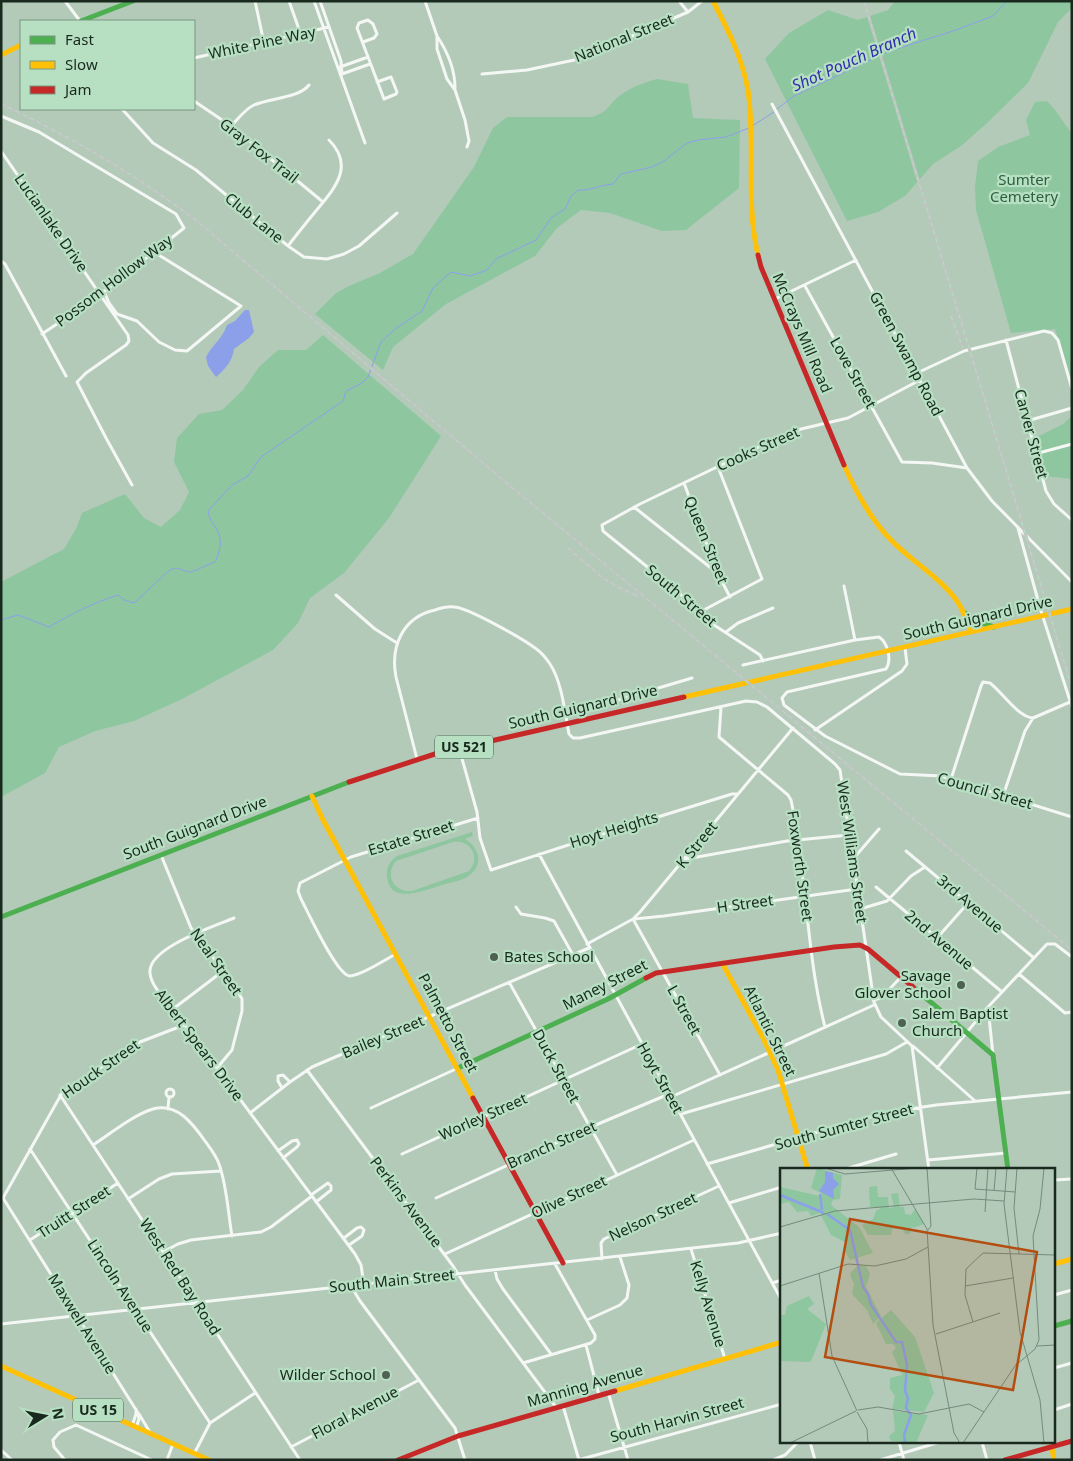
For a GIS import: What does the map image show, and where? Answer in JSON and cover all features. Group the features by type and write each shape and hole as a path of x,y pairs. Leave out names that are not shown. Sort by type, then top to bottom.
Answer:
{"main road":[{"path":"84,20 133,1"},
{"name":"McCrays Mill Road","path":"712,1 733,39 742,61 748,91 753,232 761,267 854,488 873,519 903,552 951,592 964,612 971,632"},
{"path":"1,55 20,46"},
{"name":"South Guignard Drive","path":"1,917 384,768 459,748 1072,609"},
{"path":"964,612 978,622 994,627"},
{"name":"Palmetto Street","path":"312,796 563,1263"},
{"name":"Maney Street","path":"458,1068 615,995 652,974 662,971 853,945 866,948"},
{"path":"866,948 993,1055 1008,1168"},
{"name":"Atlantic Street","path":"722,963 770,1052 783,1084 807,1168"},
{"path":"1056,1263 1072,1259"},
{"path":"1056,1325 1072,1321"},
{"name":"Manning Avenue","path":"398,1460 458,1436 780,1343"},
{"name":"US 15","path":"1,1366 209,1460"},
{"path":"1056,1443 1072,1441"},
{"path":"1006,1460 1051,1444 1054,1460"},
{"name":"US 15","path":"194,1454 199,1460"}],"street":[{"path":"65,1 80,20"},
{"path":"256,1 264,43"},
{"path":"289,1 301,35"},
{"path":"314,1 340,67"},
{"path":"320,1 365,143"},
{"path":"425,1 436,36 437,49 466,120 469,141 467,147"},
{"path":"678,1 688,12"},
{"name":"National Street","path":"482,74 528,70 579,59 688,12 702,1"},
{"path":"362,42 374,38 377,34 373,24 368,20 359,23 357,28 362,42 368,57 370,64 377,82 384,99 396,94 397,92 391,77 377,82"},
{"name":"White Pine Way","path":"195,58 324,30 329,27"},
{"path":"436,36 444,47 455,77 455,90"},
{"path":"340,67 368,57"},
{"path":"342,74 370,64"},
{"path":"231,126 250,108 261,102 302,92 310,85"},
{"name":"Gray Fox Trail","path":"195,102 231,126 323,202"},
{"name":"Green Swamp Road","path":"772,104 967,468 992,501 1072,582"},
{"name":"Club Lane","path":"123,110 153,143 196,170 304,257 318,259 334,258 359,246 397,213"},
{"name":"Possom Hollow Way","path":"1,116 39,132 176,214 184,228 100,295 42,334"},
{"path":"288,246 336,187 340,173 339,154 337,148 329,140"},
{"name":"Lucianlake Drive","path":"1,151 128,335 129,341 126,345 80,377 77,385 132,485"},
{"path":"104,291 109,303 117,314 137,321 159,342 174,350 187,351 241,306 154,252"},
{"path":"775,299 856,260"},
{"path":"1,261 5,264 66,376"},
{"name":"Love Street","path":"805,286 902,462 967,468"},
{"path":"917,373 964,351 1040,332 1052,333 1058,340 1072,388"},
{"name":"Carver Street","path":"1006,340 1035,454 1048,495 1054,504 1072,520"},
{"name":"Cooks Street","path":"601,528 608,521 634,507 788,434 848,418 920,380"},
{"path":"1027,421 1072,408"},
{"path":"1035,454 1072,444"},
{"path":"700,612 762,579 718,467"},
{"name":"Queen Street","path":"684,483 717,572 730,597"},
{"path":"634,507 717,572"},
{"name":"South Street","path":"601,528 684,596 711,623 760,655 763,661"},
{"path":"1018,528 1072,707"},
{"path":"844,586 855,640"},
{"path":"336,595 367,622 397,643"},
{"path":"418,759 393,664 397,643 405,629 419,615 452,606 461,608 540,652 556,676 567,724"},
{"path":"726,632 745,620 773,608"},
{"path":"743,665 855,640 879,637 885,642 888,652"},
{"path":"815,730 902,672 907,664 905,648"},
{"name":"Council Street","path":"888,652 889,665 884,670 787,692 782,698 784,705 815,730 846,748 900,774 938,775 1072,817"},
{"path":"564,708 625,698 692,678"},
{"path":"951,779 982,683 990,683 1020,712 1029,718 1070,702"},
{"name":"West Williams Street","path":"567,724 571,736 580,738 745,702 757,702 767,707 836,764 840,770 874,1002 881,1017 974,1101"},
{"name":"Foxworth Street","path":"721,707 719,737 789,798 797,840 818,998 825,1027"},
{"path":"1004,796 1025,731 1033,718"},
{"name":"K Street","path":"588,946 633,919 647,905 793,728"},
{"path":"459,748 478,818"},
{"name":"Hoyt Heights","path":"478,818 479,833 491,870 725,796 738,794"},
{"name":"Estate Street","path":"396,954 357,974 349,976 342,973 333,961 301,899 298,888 302,882 345,860 478,818"},
{"path":"853,859 879,829"},
{"path":"686,859 797,840 850,835"},
{"name":"3rd Avenue","path":"906,851 1034,958"},
{"name":"Hoyt Street","path":"539,854 780,1297"},
{"name":"Neal Street","path":"161,855 186,917 195,934 242,1000 242,1008 232,1050 217,1068"},
{"path":"860,909 890,899 911,876 925,867"},
{"name":"2nd Avenue","path":"876,887 1002,992"},
{"name":"H Street","path":"633,919 857,889"},
{"path":"937,938 968,904"},
{"path":"516,907 521,914 554,921 573,955"},
{"name":"Albert Spears Drive","path":"234,918 195,934 164,951 153,962 150,976 172,1009 349,1245 361,1265 364,1285"},
{"name":"L Street","path":"633,919 720,1075"},
{"path":"937,1068 988,1007 1046,944 1052,943 1072,957"},
{"name":"Bailey Street","path":"250,1113 307,1070 573,955 588,946"},
{"path":"172,1009 222,971"},
{"path":"1019,974 1065,1013 1072,1012"},
{"name":"Branch Street","path":"436,1198 591,1127 720,1075 825,1027 881,998 901,977"},
{"name":"Duck Street","path":"509,982 617,1175"},
{"path":"988,1007 993,1055"},
{"name":"Houck Street","path":"30,1240 3,1198 60,1095 140,1042 184,1025"},
{"path":"680,1114 886,1054 907,1042"},
{"name":"Worley Street","path":"402,1154 642,1044"},
{"path":"912,1046 929,1168"},
{"name":"Maney Street","path":"371,1108 458,1068"},
{"name":"Perkins Avenue","path":"307,1070 445,1254 522,1363 556,1407"},
{"name":"Bailey Street","path":"282,1088 278,1081 278,1076 283,1075 290,1082"},
{"name":"South Sumter Street","path":"707,1164 884,1113 1000,1098 1072,1092"},
{"name":"West Red Bay Road","path":"60,1095 300,1460"},
{"path":"168,1109 169,1097"},
{"path":"93,1145 145,1112 154,1109 168,1109 184,1116 192,1123 217,1160 221,1171 232,1236"},
{"path":"278,1151 292,1141 297,1140 299,1144 297,1147 283,1158"},
{"name":"Olive Street","path":"445,1254 694,1140"},
{"name":"Lincoln Avenue","path":"30,1149 210,1423"},
{"path":"928,1160 1006,1153"},
{"path":"849,1168 896,1154"},
{"path":"128,1199 159,1179 172,1174 221,1171"},
{"path":"1056,1180 1072,1178"},
{"name":"Truitt Street","path":"30,1240 118,1183"},
{"path":"163,1252 182,1242 266,1230 328,1183 331,1186 331,1190 316,1202"},
{"name":"Nelson Street","path":"602,1258 601,1243 604,1239 720,1186"},
{"path":"729,1203 780,1188"},
{"path":"344,1238 357,1228 361,1227 364,1230 362,1236 349,1245"},
{"name":"South Main Street","path":"1,1324 691,1249 750,1241 780,1234"},
{"name":"Maxwell Avenue","path":"30,1240 136,1408 139,1416 134,1427"},
{"name":"Kelly Avenue","path":"691,1249 725,1359"},
{"path":"587,1320 620,1305 628,1298 629,1285 620,1257"},
{"path":"522,1363 596,1340 587,1320 555,1264"},
{"path":"495,1270 503,1289 551,1354"},
{"path":"772,1283 780,1281"},
{"path":"351,1286 360,1301 455,1428 465,1460"},
{"path":"1056,1294 1072,1290"},
{"path":"586,1344 599,1395"},
{"path":"1056,1367 1072,1363"},
{"name":"Floral Avenue","path":"291,1447 419,1380"},
{"path":"194,1454 210,1423 255,1392"},
{"path":"608,1392 628,1460"},
{"path":"1056,1409 1072,1404"},
{"path":"563,1405 579,1460"},
{"name":"South Harvin Street","path":"579,1460 780,1405"},
{"path":"134,1427 136,1408"},
{"path":"138,1413 151,1435"},
{"path":"65,1460 55,1449 54,1440 60,1432 76,1425 152,1460"},
{"path":"166,1460 173,1444"},
{"path":"774,1460 784,1455 796,1444"},
{"path":"811,1444 816,1460"},
{"path":"900,1444 904,1460"},
{"path":"880,1460 933,1444"},
{"path":"983,1444 987,1460"},
{"path":"1,1450 12,1460"}],"green space":[{"path":"895,1 1072,1 1072,8 1058,22 1028,83 986,124 961,146 933,164 905,196 878,212 847,221 765,59 789,33 828,10 858,20 888,10"},
{"path":"657,79 688,84 693,118 740,120 739,188 686,230 662,231 610,213 581,210 557,228 535,256 446,304 393,347 383,370 315,314 336,293 380,273 413,254 474,167 493,128 507,117 592,117 604,111 626,91"},
{"name":"Sumter Cemetery","path":"1047,101 1072,134 1072,384 1055,329 1011,333 976,210 975,187 978,161 998,147 1030,135 1026,120 1035,102"},
{"path":"323,335 441,436 389,518 344,573 310,598 298,623 273,650 182,699 134,721 95,731 59,747 45,773 1,797 1,582 64,549 76,529 82,513 125,494 144,518 161,527 180,510 189,492 174,462 177,438 199,414 222,410 243,390 259,367 278,350 306,350"},
{"path":"1072,416 1072,479 1044,476 1033,439 1063,424"},
{"path":"472,832 473,836 465,839 476,850 478,860 475,870 465,878 409,894 394,891 389,885 387,870 389,864 397,856","holes":["453,842 469,846 474,855 474,861 469,871 412,891 400,889 393,882 391,872 396,861"]}],"water":[{"path":"245,310 249,310 254,332 234,349 232,358 216,377 208,366 206,357 223,334 227,325 235,321"}],"waterway":[{"name":"Shot Pouch Branch","path":"777,109 794,96 890,51 993,16 1007,1"},
{"name":"Shot Pouch Branch","path":"752,126 774,112"},
{"name":"Shot Pouch Branch","path":"1,620 18,615 49,627 82,609 118,595 124,600 134,603 172,569 177,568 190,572 215,562 220,538 208,511 232,485 248,476 261,457 343,401 346,391 362,383 368,377 381,342 395,329 422,311 433,288 451,272 470,276 487,270 496,259 536,240 551,218 565,209 571,196 578,190 587,190 613,184 621,174 652,167 664,161 687,143 726,137 749,128"}],"railway":[{"path":"864,1 1072,688"},
{"path":"1,104 103,158 151,188 198,222 515,490 1072,950"},
{"path":"951,316 963,348"},
{"path":"568,548 603,578 617,587 638,596"}],"traffic: fast":[{"path":"84,20 133,1"},
{"path":"965,613 978,622 994,627"},
{"path":"1,917 349,782"},
{"path":"458,1068 608,999 646,978"},
{"path":"913,987 993,1055 1008,1168"},
{"path":"1056,1325 1072,1321"}],"traffic: slow":[{"path":"713,1 738,55 748,90 751,131 752,214 758,255"},
{"path":"1,55 20,46"},
{"path":"844,465 876,523 899,548 936,578 952,595 963,611 971,632"},
{"path":"684,697 1072,609"},
{"path":"312,796 322,818 473,1098"},
{"path":"722,963 762,1036 778,1070 807,1168"},
{"path":"1056,1263 1072,1259"},
{"path":"615,1391 780,1343"},
{"path":"1,1366 209,1460"},
{"path":"1051,1444 1054,1460"}],"traffic: jam":[{"path":"758,255 761,267 844,465"},
{"path":"349,782 438,753 684,697"},
{"path":"646,978 656,973 834,947 860,945 868,949 913,987"},
{"path":"473,1098 563,1263"},
{"path":"398,1460 458,1436 615,1391"},
{"path":"1005,1460 1072,1441"}],"place":[{"name":"Bates School","path":"494,957"},
{"name":"Savage Glover School","path":"961,985"},
{"name":"Salem Baptist Church","path":"902,1023"},
{"name":"Wilder School","path":"386,1375"}]}
